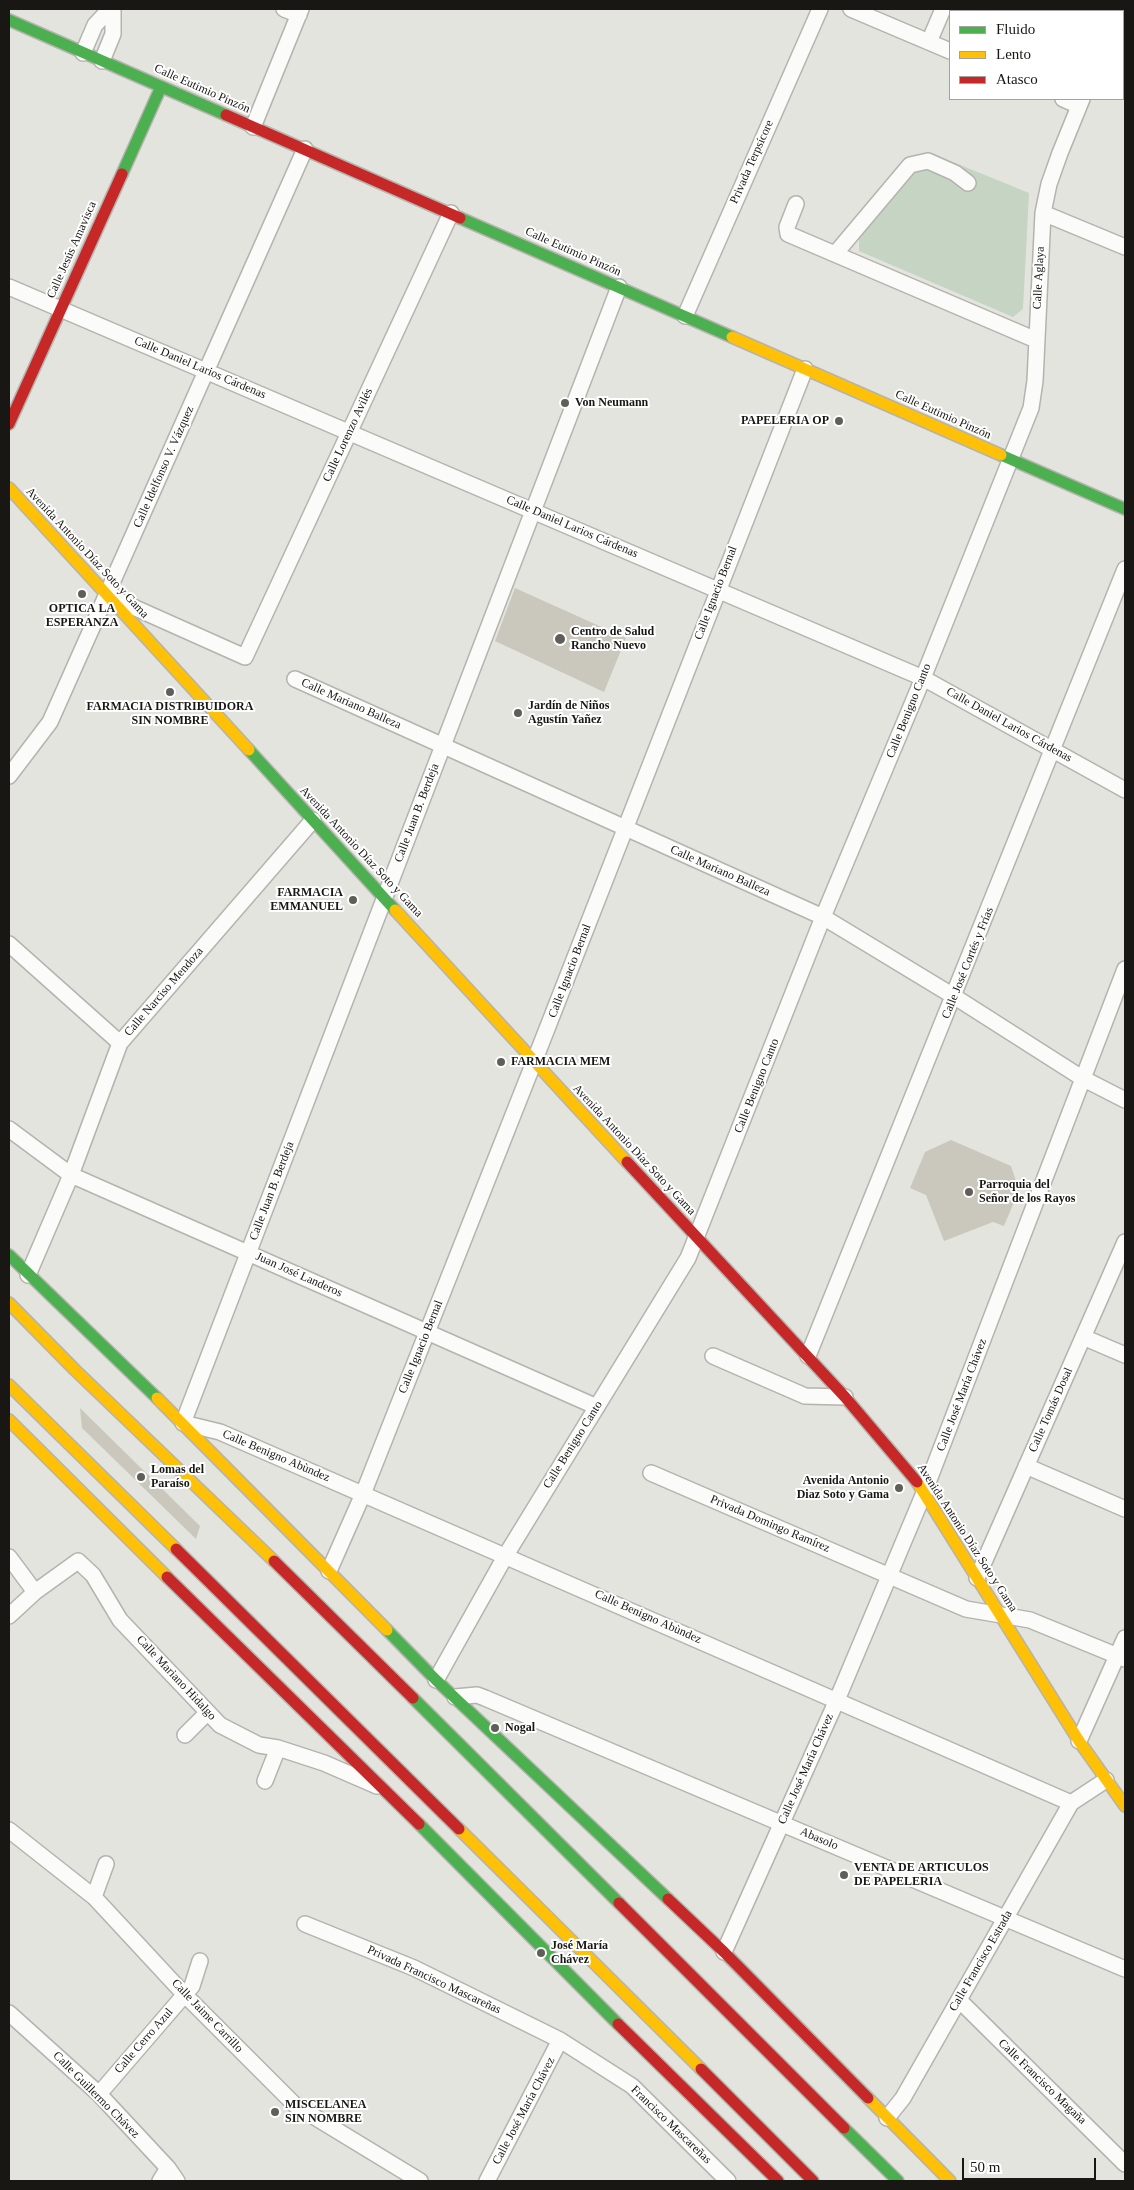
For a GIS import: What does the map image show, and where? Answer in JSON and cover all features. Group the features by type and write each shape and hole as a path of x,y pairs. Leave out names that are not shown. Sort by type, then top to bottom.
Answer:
{"main road":[{"name":"Calle Eutimio Pinzón","path":"9,21 1125,509"},
{"name":"Calle Jesús Amavisca","path":"9,424 161,87"},
{"name":"Avenida Antonio Díaz Soto y Gama","path":"9,488 696,1238 846,1397 924,1493 1079,1742 1125,1806"},
{"path":"9,1255 183,1423 436,1680 724,1952 950,2181"},
{"path":"9,1303 75,1370 311,1596 898,2181"},
{"path":"9,1386 381,1751 813,2181"},
{"path":"9,1420 292,1701 385,1789 554,1962 778,2181"},
{"path":"522,1893 554,1962"}],"street":[{"path":"83,53 95,25 112,9"},
{"path":"102,61 113,34 112,9"},
{"path":"253,127 300,12 284,9"},
{"name":"Privada Terpsícore","path":"684,316 820,9"},
{"path":"851,9 949,51"},
{"path":"929,42 943,9"},
{"name":"Calle Aglaya","path":"1011,459 1031,408 1043,212 1052,176 1081,102"},
{"name":"Calle Idelfonso V. Vázquez","path":"9,776 50,722 304,149"},
{"path":"835,254 910,165 928,161 955,172 968,183"},
{"path":"796,204 787,227 788,234 1036,340"},
{"path":"1043,212 1125,247"},
{"name":"Calle Lorenzo Avilés","path":"107,595 245,657 451,214"},
{"name":"Calle Daniel Larios Cárdenas","path":"9,286 923,678 1125,790"},
{"name":"Calle Juan B. Berdeja","path":"183,1423 619,287"},
{"name":"Calle Ignacio Bernal","path":"330,1571 364,1494 805,369"},
{"name":"Calle Benigno Canto","path":"436,1680 506,1555 688,1258 823,918 923,678 1011,459"},
{"name":"Calle José Cortés y Frías","path":"808,1356 955,997 1125,570"},
{"name":"Calle Mariano Balleza","path":"295,679 823,918 955,997 1082,1078 1125,1100"},
{"name":"Calle Narciso Mendoza","path":"28,1275 71,1175 120,1043 313,820"},
{"path":"9,944 120,1043"},
{"name":"Calle José María Chávez","path":"724,1952 837,1700 924,1493 1125,969"},
{"name":"Juan José Landeros","path":"9,1129 71,1175 597,1407"},
{"name":"Calle Tomás Dosal","path":"977,1578 1125,1242"},
{"path":"1083,1337 1125,1355"},
{"path":"713,1356 805,1396 846,1397"},
{"name":"Calle Benigno Abùndez","path":"183,1423 220,1432 1071,1802"},
{"path":"1026,1466 1125,1509"},
{"name":"Privada Domingo Ramírez","path":"652,1473 966,1608 1030,1620 1121,1657"},
{"path":"9,1557 35,1592"},
{"name":"Calle Mariano Hidalgo","path":"9,1616 35,1592 78,1561 93,1575 120,1620 220,1725 259,1745 278,1748 324,1763 385,1789"},
{"path":"1079,1742 1121,1657 1125,1638"},
{"name":"Abasolo","path":"455,1698 477,1695 1125,1969"},
{"path":"185,1735 208,1712"},
{"path":"265,1781 278,1748"},
{"path":"1071,1802 1106,1780"},
{"name":"Calle Francisco Estrada","path":"887,2118 903,2098 1071,1802"},
{"name":"Calle Jaime Carrillo","path":"9,1830 94,1897 184,1994 296,2105 420,2181"},
{"path":"94,1897 106,1864"},
{"name":"Privada Francisco Mascareñas","path":"305,1924 414,1968 560,2040"},
{"name":"Calle Cerro Azul","path":"98,2094 192,1986 200,1960"},
{"name":"Calle Francisco Magaña","path":"959,2000 1125,2164"},
{"name":"Calle Guillermo Chávez","path":"11,2019 98,2094 168,2168 177,2181"},
{"name":"Calle José María Chávez","path":"487,2181 560,2040"},
{"name":"Francisco Mascareñas","path":"560,2040 632,2086 728,2181"},
{"path":"160,2181 168,2168"}],"green space":[{"path":"931,153 1029,193 1023,309 1013,317 859,251 859,235"}],"building":[{"name":"Centro de Salud Rancho Nuevo","path":"515,588 626,638 604,692 495,641"},
{"name":"Parroquia del Señor de los Rayos","path":"951,1140 1011,1166 1019,1190 1004,1226 993,1222 944,1241 926,1195 910,1188 925,1152"},
{"name":"Lomas del Paraíso","path":"80,1408 200,1526 196,1539 82,1428"}],"traffic: fast":[{"path":"9,20 226,115"},
{"path":"122,174 161,87"},
{"path":"460,218 732,337"},
{"path":"1001,455 1125,509"},
{"path":"249,750 395,910"},
{"path":"9,1255 157,1398"},
{"path":"387,1630 436,1680 668,1899"},
{"path":"413,1698 619,1903"},
{"path":"419,1824 618,2024"},
{"path":"844,2128 898,2181"}],"traffic: slow":[{"path":"732,337 1001,455"},
{"path":"9,488 249,750"},
{"path":"395,910 627,1162"},
{"path":"9,1303 75,1370 274,1561"},
{"path":"9,1385 176,1549"},
{"path":"157,1398 387,1630"},
{"path":"9,1420 167,1577"},
{"path":"917,1482 1079,1741 1125,1806"},
{"path":"459,1829 701,2069"},
{"path":"868,2098 950,2181"}],"traffic: jam":[{"path":"226,115 460,218"},
{"path":"9,424 122,174"},
{"path":"627,1162 845,1397 917,1482"},
{"path":"176,1549 459,1829"},
{"path":"274,1561 413,1698"},
{"path":"167,1577 419,1824"},
{"path":"668,1899 724,1952 868,2098"},
{"path":"619,1903 844,2128"},
{"path":"618,2024 778,2181"},
{"path":"701,2069 813,2181"}],"place":[{"name":"Von Neumann","path":"565,403"},
{"name":"PAPELERIA OP","path":"839,421"},
{"name":"OPTICA LA ESPERANZA","path":"82,594"},
{"name":"Centro de Salud Rancho Nuevo","path":"560,639"},
{"name":"FARMACIA DISTRIBUIDORA SIN NOMBRE","path":"170,692"},
{"name":"Jardín de Niños Agustín Yañez","path":"518,713"},
{"name":"FARMACIA EMMANUEL","path":"353,900"},
{"name":"FARMACIA MEM","path":"501,1062"},
{"name":"Parroquia del Señor de los Rayos","path":"969,1192"},
{"name":"Lomas del Paraíso","path":"141,1477"},
{"name":"Avenida Antonio Diaz Soto y Gama","path":"899,1488"},
{"name":"Nogal","path":"495,1728"},
{"name":"VENTA DE ARTICULOS DE PAPELERIA","path":"844,1875"},
{"name":"José María Chávez","path":"541,1953"},
{"name":"MISCELANEA SIN NOMBRE","path":"275,2112"}]}
